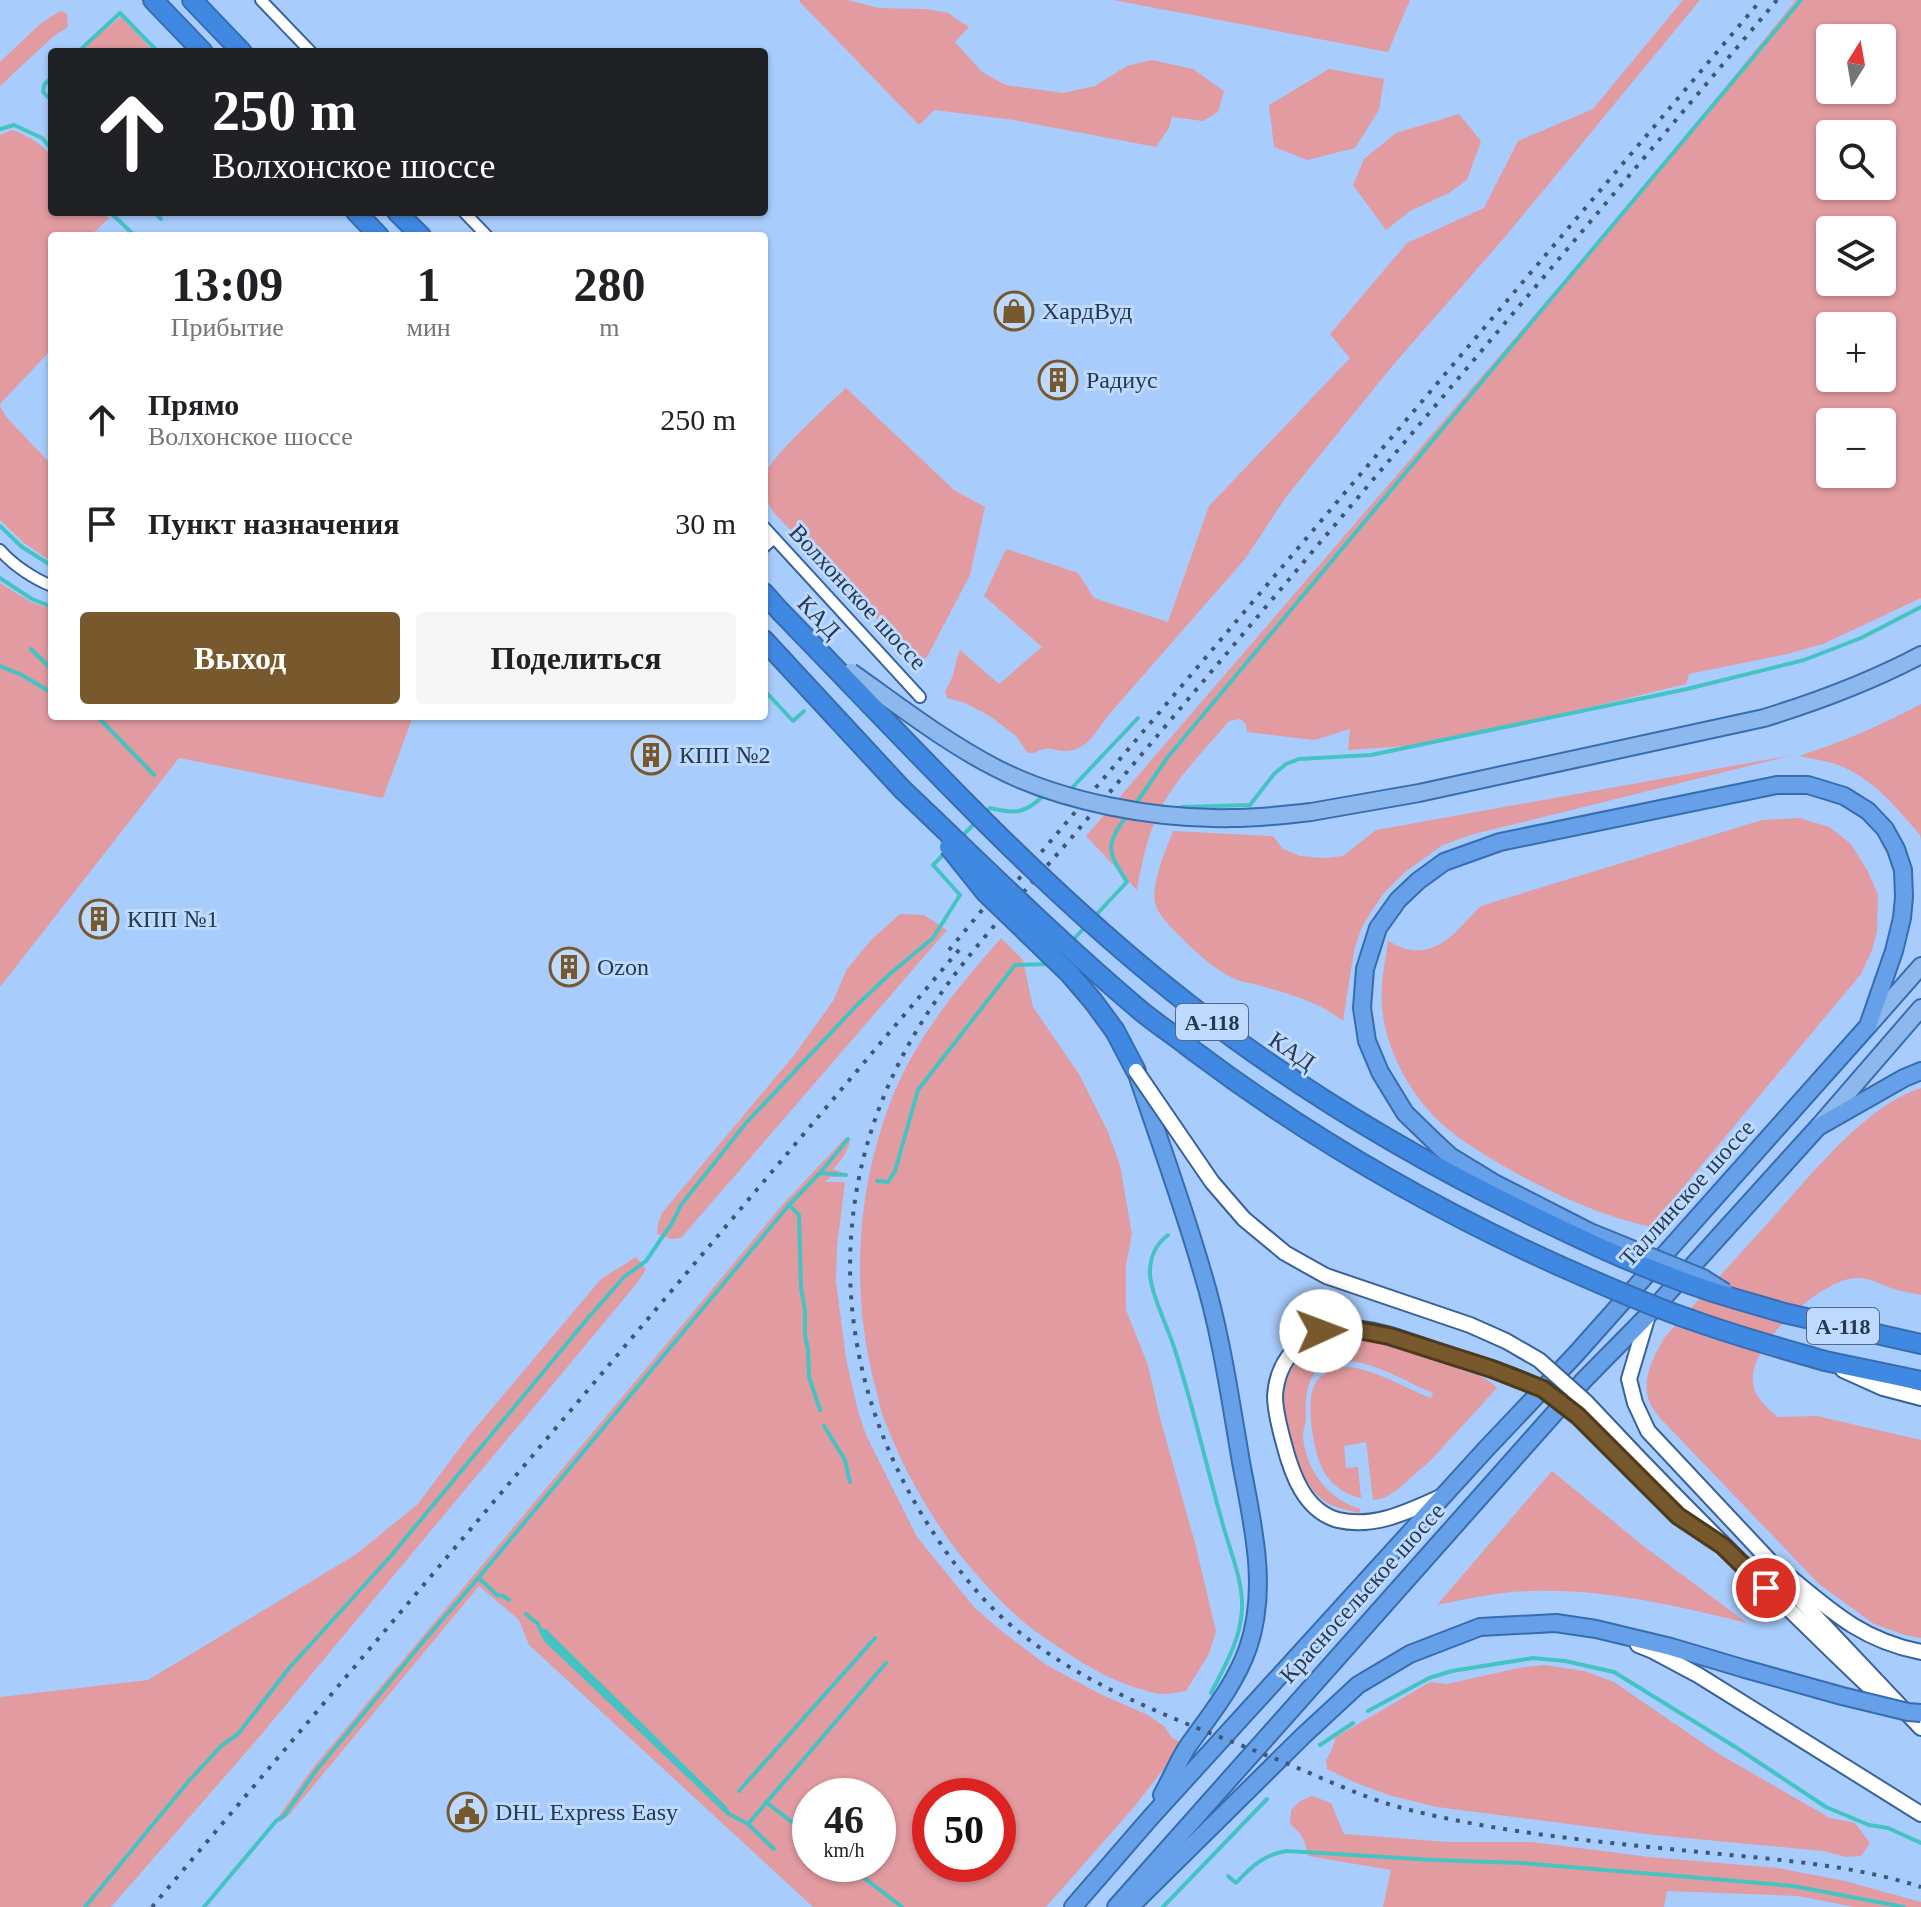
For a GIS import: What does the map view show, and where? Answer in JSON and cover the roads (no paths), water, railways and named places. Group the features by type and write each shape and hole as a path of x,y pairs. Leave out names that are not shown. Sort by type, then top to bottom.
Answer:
{"highway":[{"path":"153,0 199,48"},
{"path":"192,0 238,48"},
{"path":"360,216 375,232"},
{"path":"401,216 417,232"},
{"name":"КАД","path":"768,598 956,792 1067,901 1156,979 1249,1051 1336,1109 1484,1191 1646,1269 1784,1313 1921,1341"},
{"name":"А-118","path":"768,644 902,789 1046,927 1143,1012 1239,1084 1325,1141 1464,1220 1629,1296 1741,1337 1825,1361 1921,1381"},
{"path":"1736,1299 1703,1278 1590,1232 1496,1184 1450,1156 1405,1113 1380,1072 1367,1041 1362,1008 1365,969 1378,928 1398,900 1444,862 1500,842 1777,785 1808,785 1844,796 1868,811 1885,829 1903,870 1902,918 1868,1026"},
{"path":"902,789 985,892 1069,973 1115,1031 1136,1071 1164,1151 1203,1273 1216,1326 1251,1515 1257,1564 1256,1618 1236,1676 1186,1749 1151,1817"},
{"name":"Таллинское шоссе","path":"1486,1449 1575,1355 1868,1026"},
{"path":"1648,1315 1818,1127 1921,1071"},
{"name":"Красносельское шоссе","path":"1116,1907 1584,1380 1648,1315"},
{"name":"Красносельское шоссе","path":"1073,1907 1486,1449"},
{"path":"1130,1907 1358,1685 1410,1654 1480,1627 1556,1623 1596,1629 1842,1696 1921,1713"}],"main road":[{"path":"780,611 851,672 961,749 997,769 1087,802 1135,811 1230,819 1311,812 1419,793 1764,718 1858,686 1921,655"},
{"name":"Таллинское шоссе","path":"1868,1026 1921,966"},
{"path":"1818,1127 1921,1008"},
{"path":"1136,1071 1212,1182 1244,1219 1285,1253 1326,1276 1459,1321 1506,1341 1539,1360 1586,1402 1634,1462"},
{"path":"1648,1315 1629,1379 1635,1403 1648,1431 1921,1728"},
{"path":"1444,1496 1385,1519 1359,1524 1335,1519 1314,1507 1301,1491 1286,1451 1275,1399 1277,1379 1286,1360 1302,1341 1321,1331 1343,1327 1364,1330 1447,1354 1543,1389 1634,1462 1921,1737"},
{"path":"1825,1361 1883,1388 1921,1398"},
{"path":"1768,1559 1857,1630 1899,1648 1921,1652"},
{"path":"1596,1629 1653,1651 1698,1675 1921,1814"}],"street":[{"path":"261,0 307,48"},
{"path":"468,216 483,232"},
{"name":"Волхонское шоссе","path":"768,531 920,697"},
{"path":"768,543 774,538"},
{"path":"0,550 7,559 48,585"}],"waterway":[{"path":"1135,805 1167,758 1801,0"},
{"path":"82,48 120,13 154,48"},
{"path":"48,81 43,92 48,97"},
{"path":"0,129 14,125 42,138 48,145"},
{"path":"114,216 131,232"},
{"path":"158,216 161,219"},
{"path":"0,526 22,547 48,563"},
{"path":"0,578 48,605"},
{"path":"1182,807 1250,805 1274,774 1286,764 1299,759 1371,755 1687,689 1804,660 1861,638 1921,607"},
{"path":"31,649 48,666"},
{"path":"0,666 48,691"},
{"path":"768,694 793,721 804,711"},
{"path":"1070,790 1138,718"},
{"path":"101,720 154,775"},
{"path":"984,814 990,808 1019,811 1046,797"},
{"path":"1094,917 1127,882 1111,849 1115,835 1127,816"},
{"path":"961,837 977,821"},
{"path":"85,1907 187,1783 221,1746 238,1734 290,1667 390,1557 588,1318 624,1277 646,1261 681,1205 746,1123 857,1005 933,938 960,895 933,865 946,852"},
{"path":"1070,943 1086,926"},
{"path":"877,1181 888,1182 895,1171 918,1090 1015,965 1050,964"},
{"path":"820,1173 848,1139"},
{"path":"204,1907 276,1821 284,1816 315,1772 789,1205 820,1173 846,1175"},
{"path":"789,1205 799,1215 801,1288 809,1377 820,1410"},
{"path":"1168,1235 1160,1242 1153,1256 1150,1279 1187,1391 1242,1597 1241,1619 1235,1641 1211,1693"},
{"path":"824,1426 845,1460 850,1482"},
{"path":"479,1578 497,1595 509,1600"},
{"path":"526,1614 538,1624 542,1633"},
{"path":"739,1791 875,1638"},
{"path":"1368,1711 1429,1678 1452,1671 1533,1658 1565,1661 1614,1672 1826,1807 1921,1843"},
{"path":"774,1849 748,1824 886,1663"},
{"path":"1320,1745 1353,1723"},
{"path":"1163,1907 1267,1799"},
{"path":"766,1802 792,1822"},
{"path":"729,1814 748,1824"},
{"path":"1228,1876 1236,1883 1265,1858 1287,1851 1522,1863 1793,1886 1904,1907"},
{"path":"869,1882 902,1907"}],"railway":[{"path":"995,907 1761,0"},
{"path":"1777,0 953,976 898,1065 874,1122 859,1179 851,1237 851,1295 858,1352 873,1409 895,1464 924,1518 955,1564 991,1607 1019,1632 1078,1672 1176,1719 1357,1793 1406,1809 1557,1837 1817,1864 1869,1873 1921,1887"},
{"path":"949,950 997,892"},
{"path":"152,1907 964,944"}],"place":[{"name":"ХардВуд","path":"1014,311"},
{"name":"Радиус","path":"1058,380"},
{"name":"КПП №2","path":"651,755"},
{"name":"КПП №1","path":"99,919"},
{"name":"Ozon","path":"569,967"},
{"name":"DHL Express Easy","path":"467,1812"}]}
